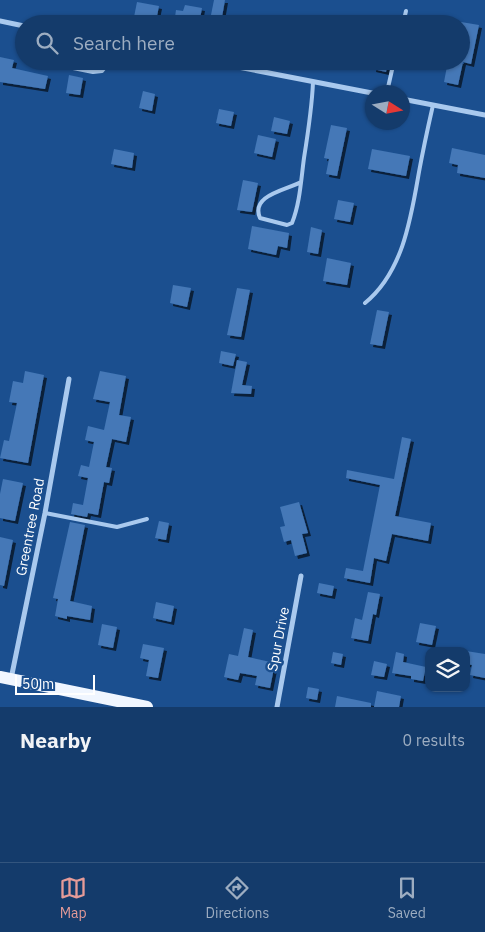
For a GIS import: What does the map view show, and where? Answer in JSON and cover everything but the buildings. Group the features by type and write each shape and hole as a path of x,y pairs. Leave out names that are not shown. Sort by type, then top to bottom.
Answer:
{"main road":[{"path":"5,679 147,707"}],"street":[{"path":"0,21 15,24"},
{"path":"253,70 365,92"},
{"path":"410,101 485,115"},
{"name":"Greentree Road","path":"5,679 45,513 69,379"},
{"name":"Spur Drive","path":"277,707 301,576"}],"lane":[{"path":"83,70 93,72 103,70"},
{"path":"389,85 392,70"},
{"path":"301,182 268,195 262,200 258,216 287,225 292,223 301,182 312,107 313,82"},
{"path":"365,303 381,287 395,262 406,233 433,105"},
{"path":"45,513 117,527 147,519"}]}
